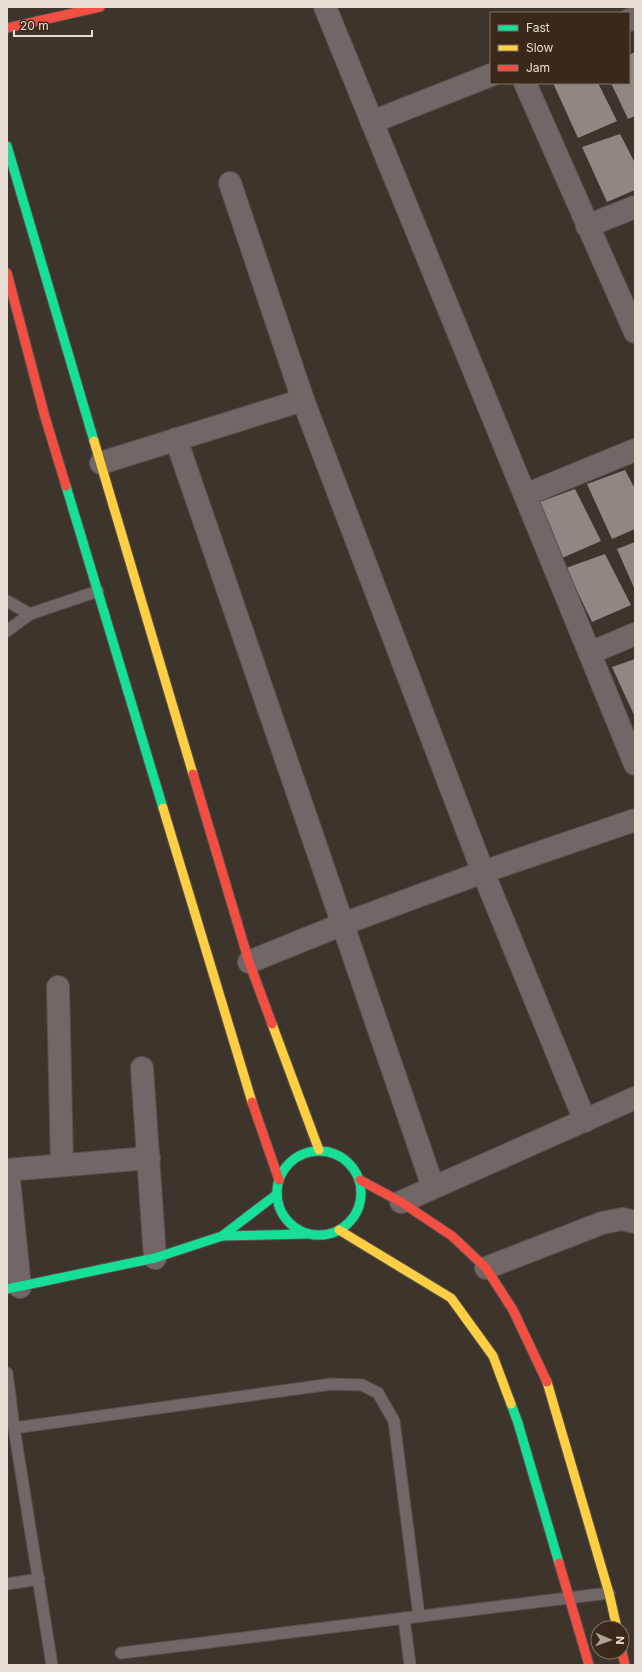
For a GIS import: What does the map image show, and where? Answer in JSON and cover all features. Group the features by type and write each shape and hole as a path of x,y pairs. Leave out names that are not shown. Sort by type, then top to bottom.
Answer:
{"main road":[{"path":"7,28 100,7"},
{"path":"7,146 249,962 319,1150"},
{"path":"7,273 45,417 262,1133 279,1180"},
{"path":"14,1288 155,1258 222,1236 307,1234 320,1236 333,1234 345,1228 354,1218 360,1206 362,1193 360,1180 354,1168 344,1158 332,1152 319,1150 306,1153 294,1159 284,1168 279,1180 277,1194 279,1207 285,1219 294,1228 307,1234"},
{"path":"360,1180 401,1202 452,1236 486,1268 513,1310 546,1378 609,1593 614,1620"},
{"path":"222,1236 277,1194"},
{"path":"339,1230 451,1298 493,1356 518,1423 589,1665"}],"street":[{"path":"325,7 635,764"},
{"path":"372,122 490,75"},
{"path":"525,84 635,332"},
{"path":"230,183 303,400 483,872 585,1121"},
{"path":"587,226 635,207"},
{"path":"101,463 303,400"},
{"path":"176,439 433,1187"},
{"path":"525,495 635,450"},
{"path":"590,653 635,634"},
{"path":"249,962 343,924 483,872 634,824"},
{"path":"58,986 62,1165"},
{"path":"142,1068 155,1258"},
{"path":"401,1202 635,1098"},
{"path":"14,1288 8,1170 149,1158"},
{"path":"486,1268 602,1223 622,1219 635,1222"}],"lane":[{"path":"7,631 30,614 98,592"},
{"path":"7,601 30,614"},
{"path":"7,1373 14,1428 52,1665"},
{"path":"14,1428 332,1384 362,1385 378,1393 394,1421 419,1616"},
{"path":"7,1584 38,1579"},
{"path":"121,1653 609,1593"},
{"path":"404,1618 410,1665"}],"building":[{"path":"635,52 635,116 628,119 611,84 630,84 630,54"},
{"path":"553,84 598,84 617,121 578,138"},
{"path":"620,134 635,163 635,190 607,202 582,147"},
{"path":"625,470 635,489 635,529 612,539 587,484"},
{"path":"575,489 601,541 562,558 537,503"},
{"path":"635,542 635,590 617,549"},
{"path":"605,554 631,605 592,622 566,568"},
{"path":"635,659 635,717 612,667"}],"traffic: fast":[{"path":"7,146 94,441"},
{"path":"66,486 163,808"},
{"path":"311,1151 327,1151 343,1158 354,1169 361,1185 361,1193 361,1201 358,1209 349,1223 343,1228 327,1235 311,1235 295,1228 284,1217 277,1201 277,1185 284,1169 295,1158 311,1151"},
{"path":"222,1236 277,1194"},
{"path":"7,1289 155,1258 222,1236 307,1234"},
{"path":"511,1404 518,1423 559,1563"}],"traffic: slow":[{"path":"94,441 193,774"},
{"path":"163,808 252,1102"},
{"path":"272,1024 319,1150"},
{"path":"339,1230 451,1298 493,1356 511,1404"},
{"path":"547,1382 609,1593 615,1620"}],"traffic: jam":[{"path":"7,28 100,7"},
{"path":"7,273 45,417 66,486"},
{"path":"193,774 249,962 272,1024"},
{"path":"252,1102 279,1180"},
{"path":"360,1180 401,1202 452,1236 486,1268 513,1310 547,1382"},
{"path":"559,1563 589,1665"},
{"path":"624,1660 625,1665"}]}
